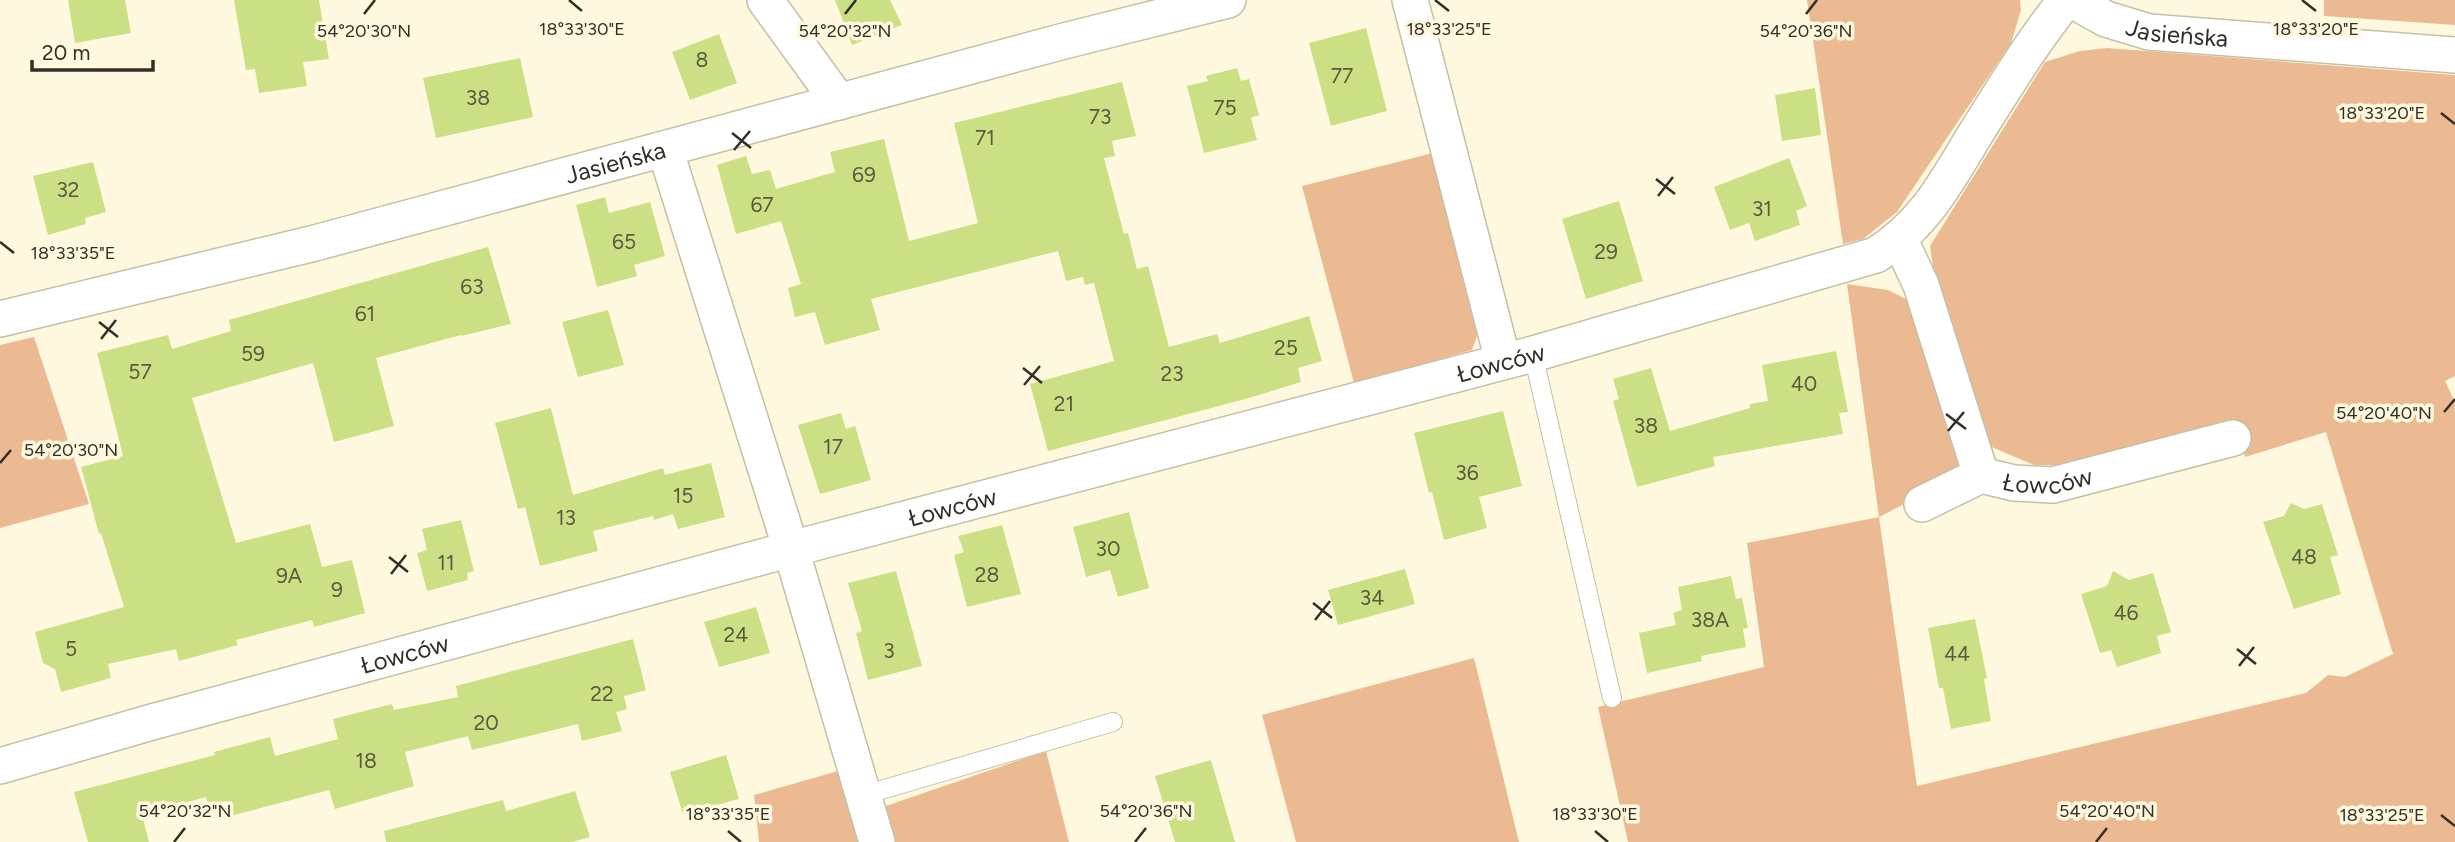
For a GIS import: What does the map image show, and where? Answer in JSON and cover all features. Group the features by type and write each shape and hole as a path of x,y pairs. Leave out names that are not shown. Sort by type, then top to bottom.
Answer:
{"street":[{"path":"765,0 839,102"},
{"name":"Jasieńska","path":"0,319 315,243 1064,41 1228,0"},
{"path":"1410,0 1518,358"},
{"name":"Łowców","path":"0,766 152,722 791,549 1518,358 1876,255 1900,240 1927,212 2035,38 2066,0"},
{"name":"Jasieńska","path":"2072,0 2106,19 2150,32 2455,55"},
{"path":"665,149 791,549 877,842"},
{"name":"Łowców","path":"1900,240 1921,285 1981,475 2014,483 2053,485 2232,438"},
{"path":"1922,504 1981,475"}],"lane":[{"path":"1518,358 1612,698"},
{"path":"864,795 1113,722"}],"shaded area":[{"path":"1807,0 2020,0 2021,10 2011,43 1897,212 1863,239 1843,244"},
{"path":"2324,0 2455,0 2455,25 2324,16"},
{"path":"2107,48 2455,75 2455,376 2445,381 2455,402 2455,842 1628,842 1598,707 1764,667 1747,543 1879,517 1917,786 2306,693 2328,675 2345,677 2393,654 2326,432 2245,457 2235,426 2065,465 2034,465 1987,445 1935,281 1930,246 2045,62 2080,51"},
{"path":"1433,153 1480,327 1472,350 1354,383 1302,186"},
{"path":"1847,284 1888,290 1916,304 1963,460 1945,483 1879,517"},
{"path":"34,337 89,504 0,528 0,345"},
{"path":"1474,658 1519,842 1296,842 1262,715"},
{"path":"1046,751 1069,842 894,842 883,807"},
{"path":"838,771 858,842 759,842 754,795"}],"building":[{"path":"68,0 125,0 131,33 75,43"},
{"path":"234,0 319,0 329,59 303,62 307,86 259,93 255,69 246,70"},
{"path":"835,0 890,0 902,25 852,45"},
{"path":"1366,28 1387,111 1331,126 1309,43"},
{"path":"719,34 737,83 690,100 672,52"},
{"path":"520,58 533,117 436,138 423,78"},
{"path":"1237,68 1241,81 1249,79 1259,115 1251,118 1257,140 1204,153 1187,86 1208,81 1206,76"},
{"path":"1122,82 1136,136 1112,141 1115,156 1104,158 1124,234 1128,233 1137,269 1148,266 1169,347 1217,334 1220,343 1309,316 1322,361 1298,368 1301,382 1048,451 1030,384 1114,361 1094,283 1085,285 1083,277 1066,281 1058,251 871,299 880,330 825,345 815,312 795,317 788,288 801,284 781,221 736,234 717,165 746,156 752,174 770,170 776,189 835,172 830,152 884,139 909,241 978,223 954,123"},
{"path":"1815,88 1821,135 1782,141 1775,95"},
{"path":"1789,158 1807,206 1796,211 1800,225 1755,241 1749,223 1730,230 1714,187"},
{"path":"93,162 106,212 85,218 86,224 48,235 33,176"},
{"path":"605,197 609,213 650,202 665,256 634,265 637,276 597,287 576,205"},
{"path":"1619,201 1643,281 1586,299 1562,219"},
{"path":"488,247 511,324 376,358 394,426 334,442 313,363 192,398 236,543 310,524 322,567 352,560 365,613 314,627 312,620 236,640 238,645 179,661 176,649 108,664 111,678 61,692 55,669 43,663 35,632 124,607 101,533 99,534 81,467 123,456 97,353 168,335 172,349 231,331 229,320"},
{"path":"608,310 624,365 578,377 562,322"},
{"path":"1836,351 1848,412 1839,413 1843,434 1713,457 1715,466 1637,487 1613,401 1619,399 1613,379 1651,368 1670,431 1750,408 1750,404 1768,401 1762,365"},
{"path":"551,408 573,495 663,468 665,475 711,463 725,517 678,529 673,514 654,520 653,516 593,531 598,551 540,566 525,507 518,509 495,423"},
{"path":"1503,411 1522,486 1479,497 1487,528 1444,540 1414,433"},
{"path":"841,413 846,429 855,426 871,480 820,494 798,425"},
{"path":"2291,503 2304,509 2322,504 2338,555 2330,557 2341,594 2294,609 2263,522 2284,516"},
{"path":"1129,512 1149,588 1118,597 1110,570 1086,577 1073,527"},
{"path":"461,520 474,571 467,573 468,580 427,591 417,553 427,550 422,529"},
{"path":"1002,525 1021,594 967,607 954,555 964,552 958,536"},
{"path":"1405,569 1415,604 1338,625 1328,590"},
{"path":"896,571 922,666 868,680 856,633 862,631 848,583"},
{"path":"2113,571 2129,580 2153,573 2171,632 2157,636 2161,653 2117,667 2111,650 2100,653 2081,594 2107,586"},
{"path":"1731,576 1736,599 1742,598 1748,628 1743,629 1746,647 1701,656 1702,661 1647,673 1639,633 1676,625 1673,613 1682,610 1678,587"},
{"path":"756,607 770,653 719,667 704,622"},
{"path":"1975,619 1987,678 1984,679 1991,721 1951,729 1943,688 1939,688 1928,628"},
{"path":"633,639 646,690 624,696 627,709 616,712 622,731 582,741 578,724 472,750 468,736 405,752 414,786 335,809 329,790 230,816 226,801 208,805 206,797 142,815 149,842 88,842 74,792 215,755 214,752 270,737 275,756 338,739 333,719 392,704 394,710 458,697 456,686"},
{"path":"726,755 739,799 683,814 670,772"},
{"path":"1211,760 1235,842 1175,842 1155,776"},
{"path":"575,791 590,837 572,842 386,842 384,831 503,800 506,811"}]}
